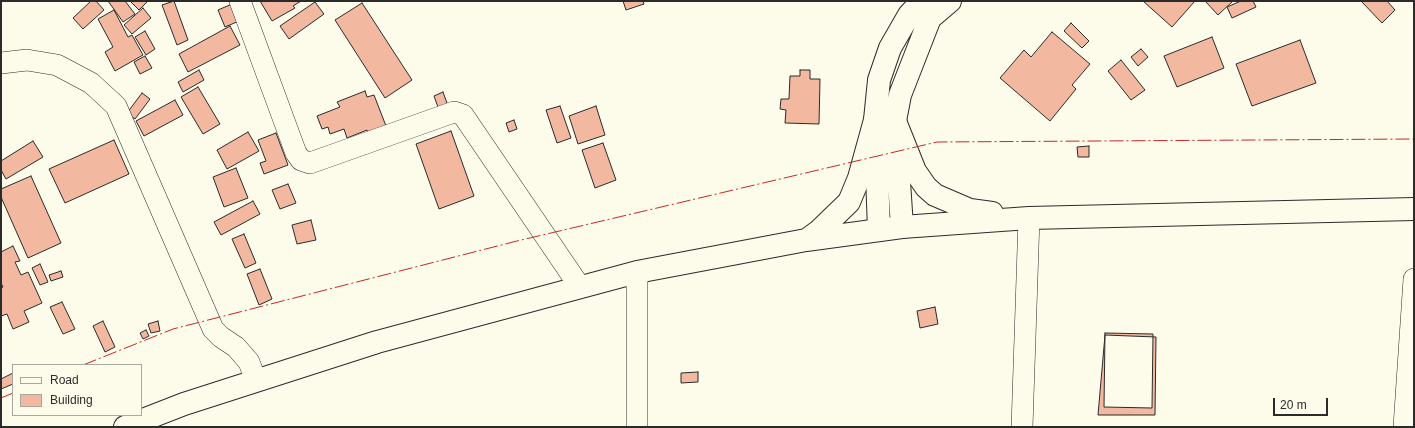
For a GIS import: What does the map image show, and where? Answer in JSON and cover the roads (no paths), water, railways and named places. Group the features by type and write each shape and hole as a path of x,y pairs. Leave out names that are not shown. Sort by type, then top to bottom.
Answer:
{"main road":[{"path":"902,227 879,80 890,48 910,15 922,1"},
{"path":"806,240 819,231 849,202 885,121 900,95 930,18 950,1"},
{"path":"885,121 915,171 926,187 935,195 970,210 1029,218"},
{"path":"879,230 885,121"},
{"path":"125,427 184,404 377,342 637,272 806,240 902,227 1029,218 1413,213"}],"street":[{"path":"240,1 296,153 301,160 310,163 454,112 463,115 580,288"},
{"path":"1,63 26,60 57,65 91,83 116,106 213,329 221,337 236,347 249,362 256,381"},
{"path":"1022,427 1029,218"},
{"path":"637,272 637,427"},
{"path":"1404,427 1414,280"}]}
